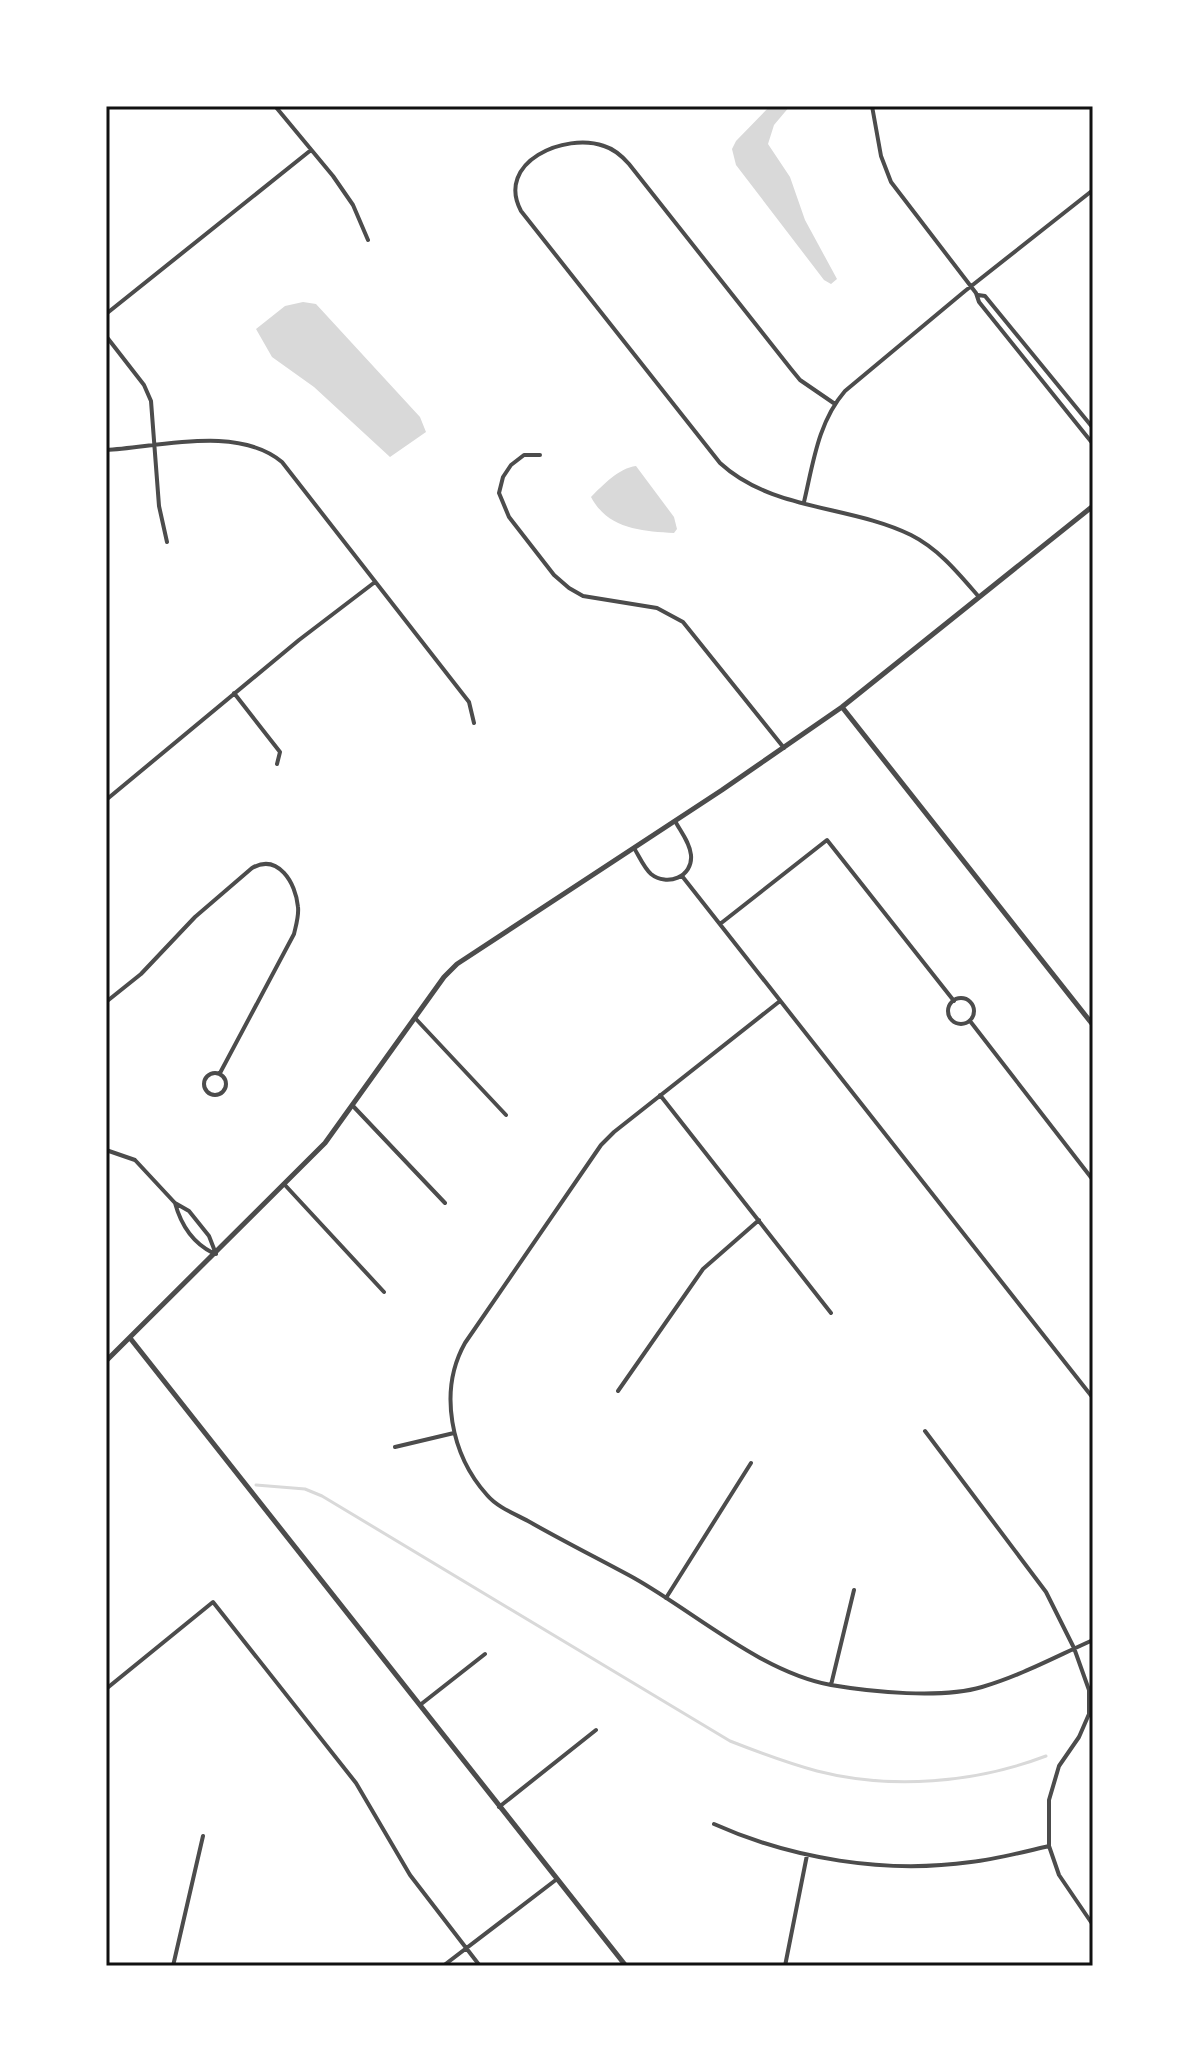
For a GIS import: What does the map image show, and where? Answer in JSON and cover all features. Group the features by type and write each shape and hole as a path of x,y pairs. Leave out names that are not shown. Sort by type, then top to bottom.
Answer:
{"street":[{"path":"275,106 353,205 368,240"},
{"path":"872,106 881,156 891,182 978,295 979,302 1093,444"},
{"path":"835,404 800,380 617,152 599,144 579,142 538,155 522,167 515,189 521,211 712,454 733,473 756,487 914,536 937,552 979,597"},
{"path":"106,314 311,150"},
{"path":"804,502 819,438 835,404 861,377 1093,190"},
{"path":"978,295 985,296 1093,428"},
{"path":"106,336 148,392 153,410 159,506 167,542"},
{"path":"106,450 239,442 273,455 282,462 469,702 474,723"},
{"path":"540,455 524,455 511,465 503,477 499,493 509,517 554,575 589,599 657,608 683,622 784,748"},
{"path":"106,1361 325,1143 444,977 462,960 842,707 1093,506"},
{"path":"106,800 375,581"},
{"path":"234,693 280,752 277,764"},
{"path":"842,707 1093,1025"},
{"path":"634,848 655,876 667,881 682,876 690,866 691,854 675,821"},
{"path":"720,924 827,840 954,1001"},
{"path":"106,1002 141,974 195,917 252,868 263,863 277,867 289,879 297,899 294,934 220,1073"},
{"path":"682,876 1093,1398"},
{"path":"963,998 973,1005 974,1013 970,1021 960,1024 952,1020 949,1012 954,1001 963,998"},
{"path":"780,1001 614,1132 595,1152 465,1343 458,1356 449,1395 454,1433 467,1466 488,1497 666,1598 766,1660 803,1678 887,1692 932,1693 979,1688 1093,1640"},
{"path":"415,1018 506,1115"},
{"path":"970,1021 1093,1180"},
{"path":"220,1073 226,1079 224,1091 217,1095 209,1093 204,1085 206,1076 220,1073"},
{"path":"660,1095 831,1313"},
{"path":"353,1106 445,1203"},
{"path":"106,1150 135,1160 175,1203 189,1211 209,1236 216,1254"},
{"path":"284,1184 384,1292"},
{"path":"175,1203 179,1220 199,1246 216,1254"},
{"path":"618,1391 703,1269 759,1220"},
{"path":"130,1338 626,1966"},
{"path":"925,1431 1046,1592 1074,1648 1089,1690 1089,1714 1079,1737 1059,1766 1049,1800 1049,1846 1059,1875 1093,1925"},
{"path":"395,1447 454,1433"},
{"path":"666,1598 751,1463"},
{"path":"831,1685 854,1590"},
{"path":"107,1685 213,1602 356,1783 410,1875 480,1966"},
{"path":"420,1705 485,1654"},
{"path":"499,1807 596,1730"},
{"path":"714,1824 771,1847 880,1864 924,1866 970,1863 1049,1846"},
{"path":"173,1966 203,1836"},
{"path":"785,1966 807,1855"},
{"path":"443,1966 557,1879"}],"shaded area":[{"path":"770,106 790,106 774,125 768,144 790,177 805,220 837,279 831,284 824,280 736,165 732,149 736,141"},
{"path":"303,302 316,304 420,417 426,432 390,457 314,387 272,357 256,329 285,306"},
{"path":"636,466 674,517 677,529 674,533 638,529 616,522 598,508 591,497 617,474"}],"waterway":[{"path":"256,1485 305,1489 322,1496 730,1741 784,1761 845,1777 903,1782 962,1778 1046,1756"}]}
